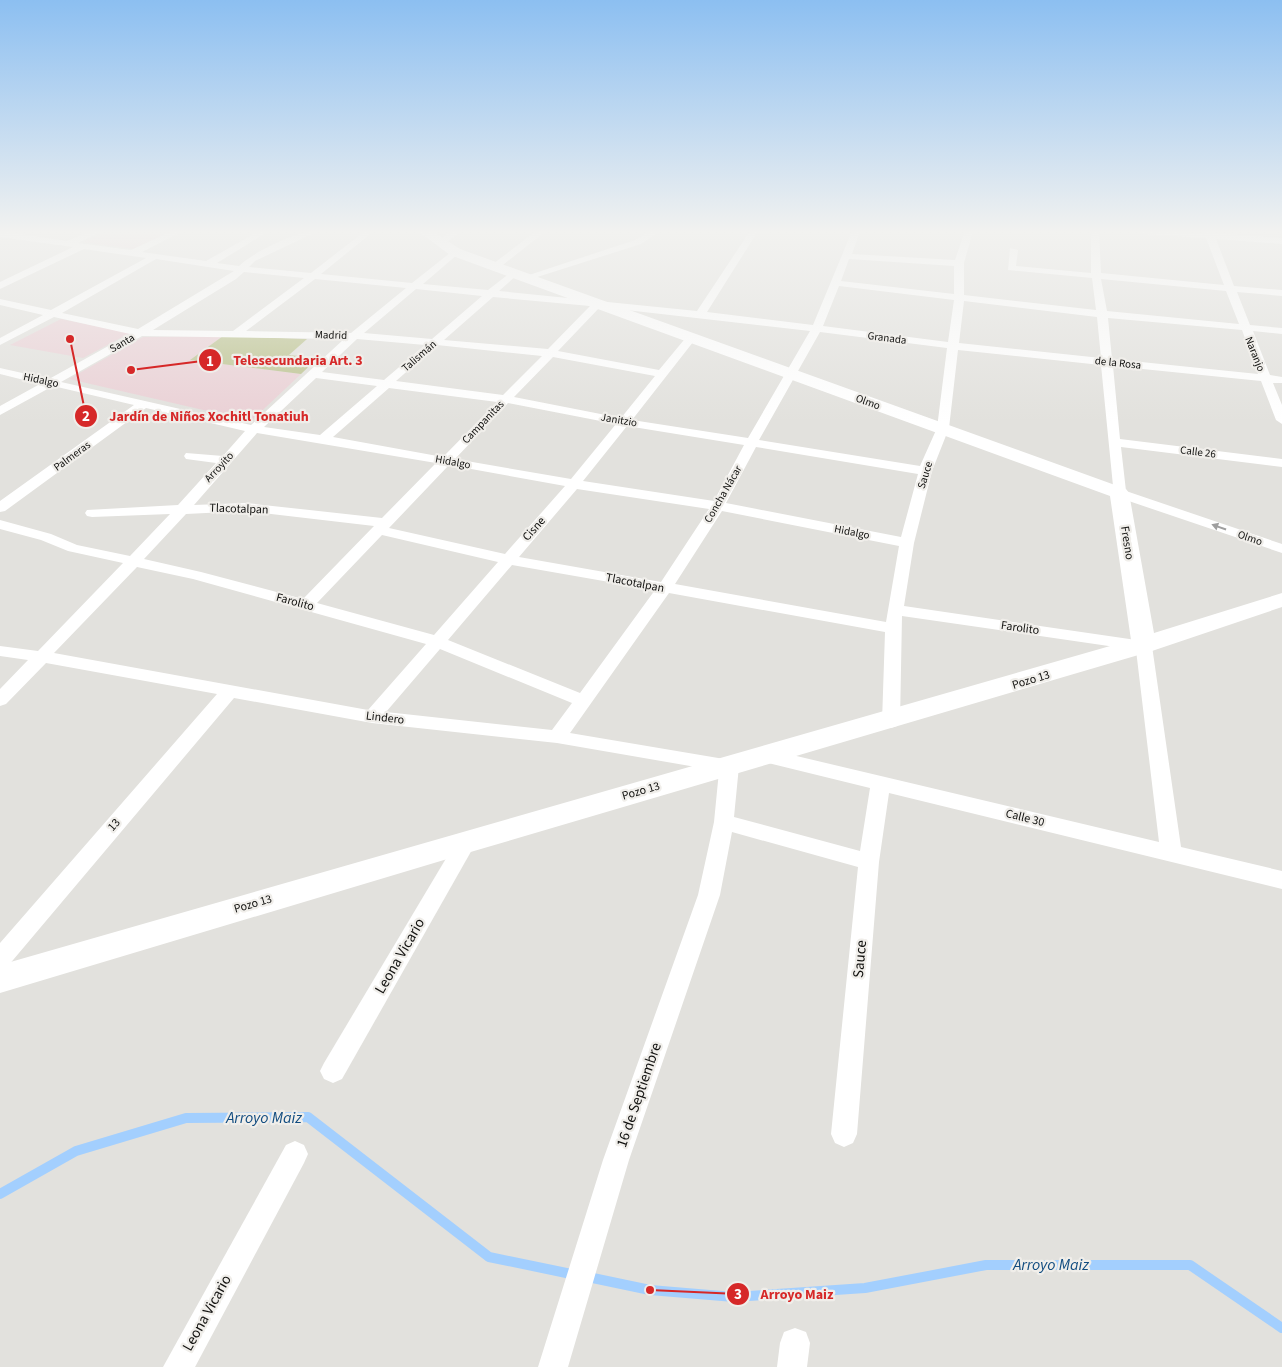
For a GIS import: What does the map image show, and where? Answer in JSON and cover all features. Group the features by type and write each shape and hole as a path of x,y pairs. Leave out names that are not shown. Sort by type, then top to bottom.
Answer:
{"main road":[{"name":"Olmo","path":"575,295 1119,492"},
{"name":"Fresno","path":"1119,492 1144,646"},
{"name":"Pozo 13","path":"0,979 467,841 891,722 1144,646 1282,600"}],"street":[{"path":"0,342 87,295"},
{"name":"Santa","path":"0,411 140,333 203,295"},
{"path":"237,333 289,295"},
{"name":"Arroyito","path":"0,700 44,657 135,560 254,429 354,336 403,295"},
{"name":"Talismán","path":"323,439 489,295"},
{"name":"Granada","path":"508,295 700,314 954,346"},
{"path":"700,314 712,295"},
{"name":"Concha Nácar","path":"557,737 664,589 718,506 752,442 817,329 831,295"},
{"path":"933,295 1282,332"},
{"name":"Sauce","path":"891,722 895,610 908,543 926,470 943,428 959,295"},
{"name":"Fresno","path":"1099,295 1119,492"},
{"name":"Naranjo","path":"1232,295 1282,420"},
{"name":"Madrid","path":"0,302 140,333 354,336 435,342 550,353 662,374"},
{"name":"Campanitas","path":"306,605 598,304"},
{"name":"Cisne","path":"372,717 574,484 692,338"},
{"name":"de la Rosa","path":"954,346 1282,380"},
{"name":"Hidalgo","path":"0,372 254,429 446,460 574,484 718,506 908,543"},
{"name":"Janitzio","path":"312,374 505,399 624,422 926,470"},
{"name":"Palmeras","path":"0,508 144,404"},
{"name":"Calle 26","path":"1114,442 1282,463"},
{"path":"191,456 225,460"},
{"name":"Olmo","path":"1119,492 1282,549"},
{"name":"Tlacotalpan","path":"92,513 246,507 382,527 507,559 664,589 893,628"},
{"name":"Farolito","path":"0,524 46,537 72,548 135,560 436,641 584,702"},
{"name":"Farolito","path":"895,610 1144,646"},
{"name":"Fresno","path":"1144,646 1171,853"},
{"name":"Lindero","path":"0,651 44,657 372,717 557,737 729,766"},
{"name":"13","path":"0,959 229,692"},
{"name":"Calle 30","path":"768,756 1282,880"},
{"name":"16 de Septiembre","path":"556,1356 616,1160 709,895 724,822 729,766"},
{"name":"Sauce","path":"844,1134 869,862 881,783"},
{"path":"724,822 869,862"},
{"name":"Leona Vicario","path":"333,1071 467,841"},
{"name":"Leona Vicario","path":"178,1367 295,1154"}],"shaded area":[{"path":"61,319 130,333 83,358 10,345"},
{"path":"223,336 190,360 301,374 251,421 69,379 143,337"}],"green space":[{"path":"223,336 307,339 289,355 318,358 301,374 190,360"}],"waterway":[{"name":"Arroyo Maiz","path":"0,1194 76,1151 186,1118 308,1117 489,1257 576,1275"},
{"name":"Arroyo Maiz","path":"588,1277 650,1290 734,1297 865,1288 986,1265 1190,1265 1282,1328"}],"place":[{"name":"Jardín de Niños Xochitl Tonatiuh","path":"70,339"},
{"name":"Telesecundaria Art. 3","path":"131,370"},
{"name":"Arroyo Maiz","path":"650,1290"}]}
